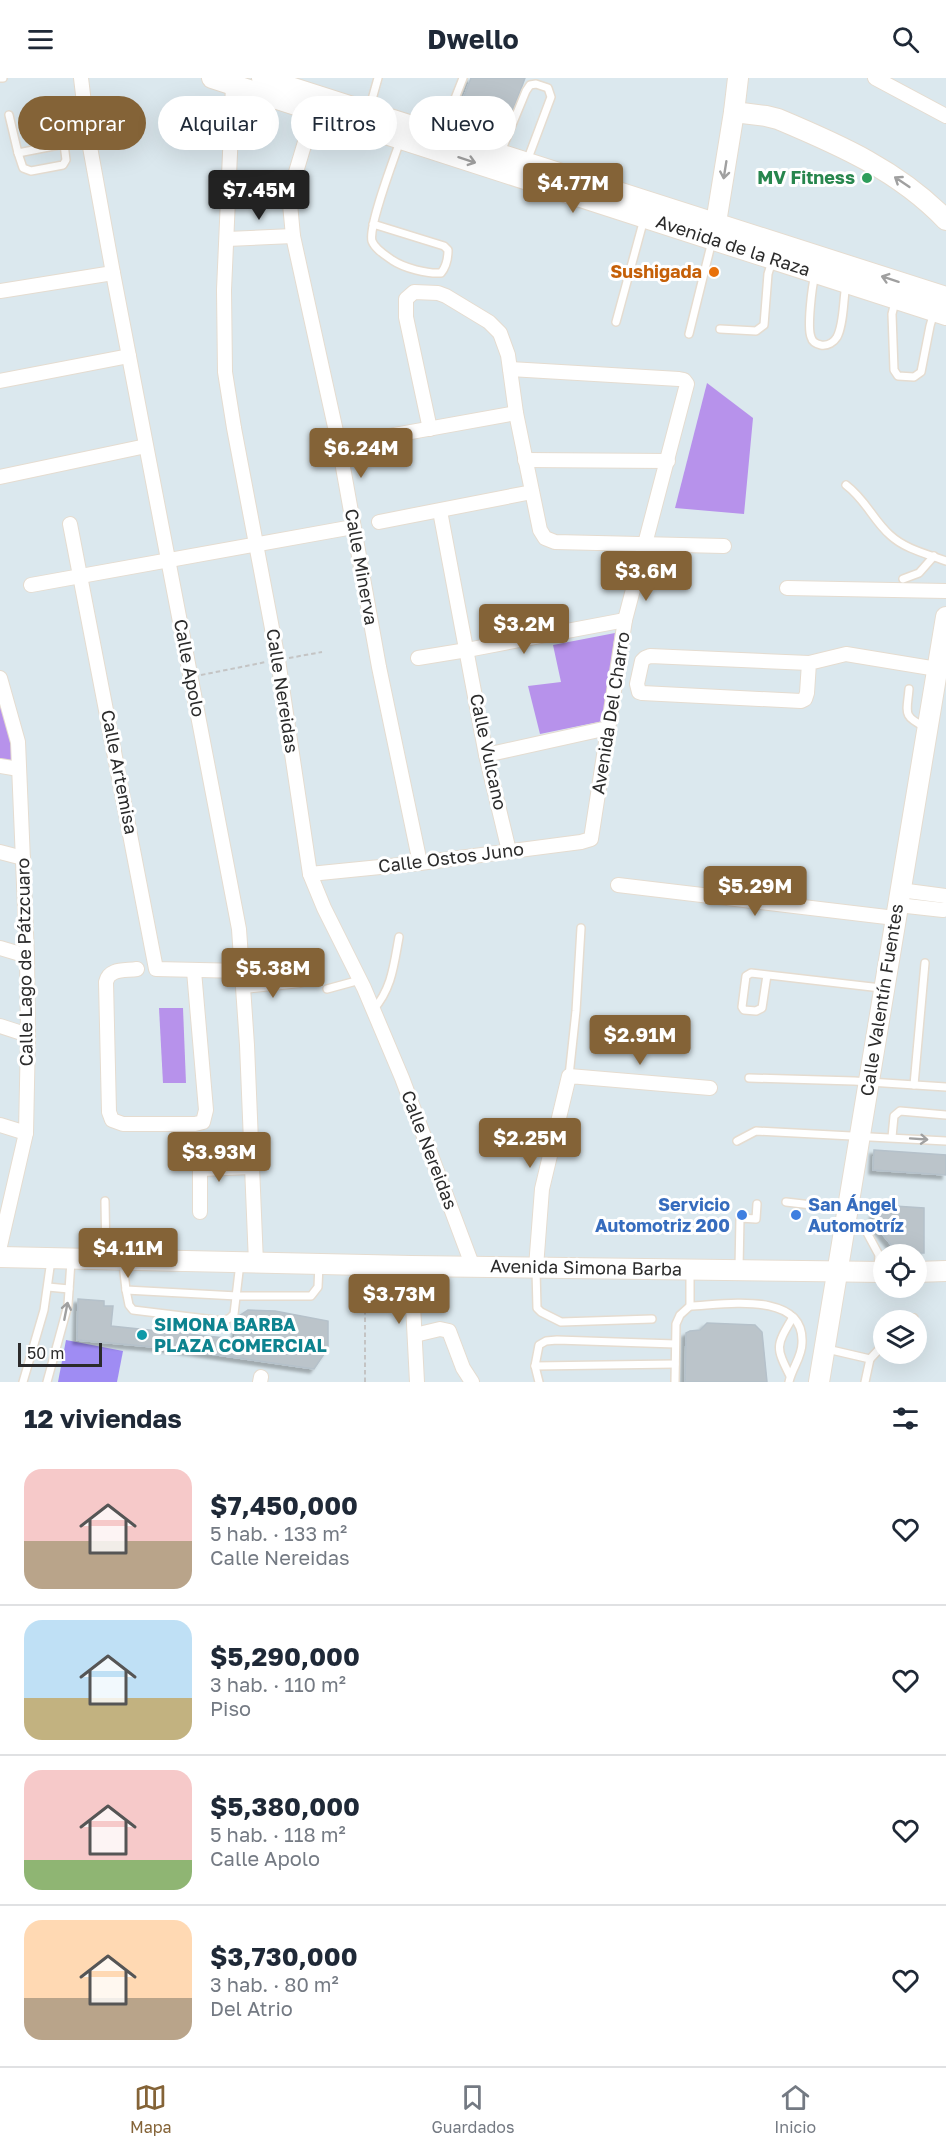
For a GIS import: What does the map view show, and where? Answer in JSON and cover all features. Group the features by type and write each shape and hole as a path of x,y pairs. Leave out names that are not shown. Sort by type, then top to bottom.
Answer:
{"main road":[{"name":"Avenida de la Raza","path":"212,78 291,98"},
{"name":"Avenida de la Raza","path":"263,78 292,82 307,96"},
{"path":"715,231 738,78"},
{"path":"734,112 778,119 859,155 910,187 946,220"},
{"name":"Avenida de la Raza","path":"397,137 644,216 715,231 773,259 896,299 942,308"},
{"name":"Avenida de la Raza","path":"484,150 942,308"},
{"name":"Calle Valentín Fuentes","path":"819,1382 946,617"},
{"name":"Avenida Simona Barba","path":"0,1257 411,1266 873,1272"},
{"path":"927,1272 946,1271"}],"street":[{"name":"Calle Apolo","path":"81,78 83,96"},
{"path":"875,78 944,114"},
{"name":"Calle Nereidas","path":"233,85 224,290 225,372 278,660 310,874 324,908 360,980 402,1078 473,1267"},
{"name":"Calle Apolo","path":"91,150 239,929 244,986 252,1167 248,1262"},
{"name":"Calle Minerva","path":"302,150 293,182 290,216 293,236 339,445 379,667 420,863"},
{"path":"227,239 293,236"},
{"path":"0,291 113,273"},
{"path":"430,429 406,317 406,299 414,292 438,293 495,326 505,345 525,460 540,530 545,538 555,542 724,546"},
{"path":"0,381 129,356"},
{"name":"Avenida Del Charro","path":"510,369 684,380 687,384 625,620 591,839"},
{"path":"361,441 516,413"},
{"path":"0,477 146,446"},
{"path":"525,460 668,461"},
{"path":"379,522 532,492"},
{"name":"Calle Vulcano","path":"440,511 486,755 509,851"},
{"name":"Calle Artemisa","path":"70,524 82,576 156,969 194,971"},
{"path":"31,585 353,527"},
{"path":"787,588 946,591"},
{"path":"418,658 625,620"},
{"path":"809,663 807,693 805,699 801,701 642,693 637,687 642,661 650,656 809,663 846,654 937,669"},
{"name":"Calle Lago de Pátzcuaro","path":"0,678 15,728 19,769 28,1035 26,1133 2,1227 0,1246"},
{"path":"486,755 608,728"},
{"path":"0,766 19,769"},
{"name":"Calle Ostos Juno","path":"310,874 420,863 591,839"},
{"path":"0,852 22,858"},
{"path":"618,885 946,909"},
{"path":"898,905 946,896"},
{"path":"0,948 27,956"},
{"path":"137,969 112,972 107,976 106,982 109,1112 112,1120 123,1124 203,1122 206,1110 194,971 243,971"},
{"path":"244,986 300,980"},
{"path":"0,1026 28,1035"},
{"path":"537,1268 542,1189 569,1076 710,1088"},
{"path":"0,1125 26,1133"},
{"path":"200,1212 200,1169 252,1167"},
{"path":"411,1266 417,1382"},
{"path":"415,1335 440,1329 446,1329 451,1333 460,1361 472,1382"}],"lane":[{"path":"373,96 378,78"},
{"path":"457,96 464,78"},
{"path":"500,155 530,85 548,88 551,97 526,164"},
{"path":"9,115 23,168 31,171 63,165 66,160 65,150"},
{"path":"373,224 444,246 448,250 448,255 444,270 436,273 396,263 375,247 371,235 373,224 401,139"},
{"path":"18,153 33,150"},
{"path":"616,322 644,216"},
{"path":"689,333 707,254 715,231"},
{"path":"720,329 756,331 764,325 768,274 773,259"},
{"path":"816,273 810,334 814,342 819,344 825,345 832,342 838,334 847,283"},
{"path":"896,299 892,314 894,370 898,376 914,377 921,372 930,326 942,308"},
{"path":"846,485 865,503 888,534 908,547 946,561"},
{"path":"903,579 919,573 934,556"},
{"path":"909,689 907,712 911,720 927,729"},
{"path":"569,1076 581,928"},
{"path":"373,1010 389,987 399,937"},
{"path":"914,1085 925,963"},
{"path":"767,975 762,1008 756,1011 744,1010 742,1007 748,973 767,975 883,988"},
{"path":"327,989 360,980"},
{"path":"749,1078 946,1087"},
{"path":"892,1137 894,1116 900,1111 946,1115"},
{"path":"737,1141 756,1131 946,1141"},
{"path":"105,1201 115,1260 129,1305 133,1310 216,1321 228,1320 233,1316 248,1262"},
{"path":"786,1202 846,1215 865,1229 873,1244"},
{"path":"739,1270 740,1218 756,1219 757,1204"},
{"path":"23,1382 44,1310 51,1258"},
{"path":"47,1382 65,1320 71,1258"},
{"path":"126,1290 237,1296 311,1296 318,1287 319,1264"},
{"path":"537,1268 537,1308 561,1322 652,1319"},
{"path":"675,1382 677,1319 690,1305 690,1270"},
{"path":"48,1287 69,1289"},
{"path":"690,1305 772,1305 784,1309 798,1324 803,1339 800,1356 790,1379"},
{"path":"790,1379 778,1348 779,1341 793,1317"},
{"path":"539,1382 535,1366 537,1350 539,1345 546,1341 675,1344"},
{"path":"825,1348 870,1359"},
{"path":"865,1382 870,1359 873,1356"},
{"path":"535,1366 675,1364"}],"path":[{"path":"191,676 322,652"},
{"path":"365,1265 365,1382"}],"shaded area":[{"path":"707,383 753,418 744,514 675,508"},
{"path":"615,633 603,721 540,734 528,686 561,682 553,645"},
{"path":"0,693 14,734 15,764 0,760"},
{"path":"159,1008 183,1008 186,1083 163,1083"},
{"path":"66,1340 123,1351 117,1382 58,1382"}],"building":[{"path":"471,78 525,78 516,102 516,96 464,96"},
{"path":"874,1150 946,1155 946,1175 873,1170"},
{"path":"879,1205 924,1208 924,1244 891,1244 874,1224 874,1213 878,1214"},
{"name":"SIMONA BARBA PLAZA COMERCIAL","path":"78,1299 104,1301 104,1306 113,1306 111,1326 235,1339 239,1316 248,1310 275,1311 328,1321 328,1348 314,1369 176,1349 77,1340"},
{"path":"707,1323 755,1325 762,1332 767,1382 685,1382 686,1333 700,1330"}],"place":[{"name":"MV Fitness","path":"867,178"},
{"name":"Sushigada","path":"714,272"},
{"name":"Servicio Automotriz 200","path":"742,1215"},
{"name":"San Ángel Automotríz","path":"796,1215"},
{"name":"SIMONA BARBA PLAZA COMERCIAL","path":"142,1335"}]}
